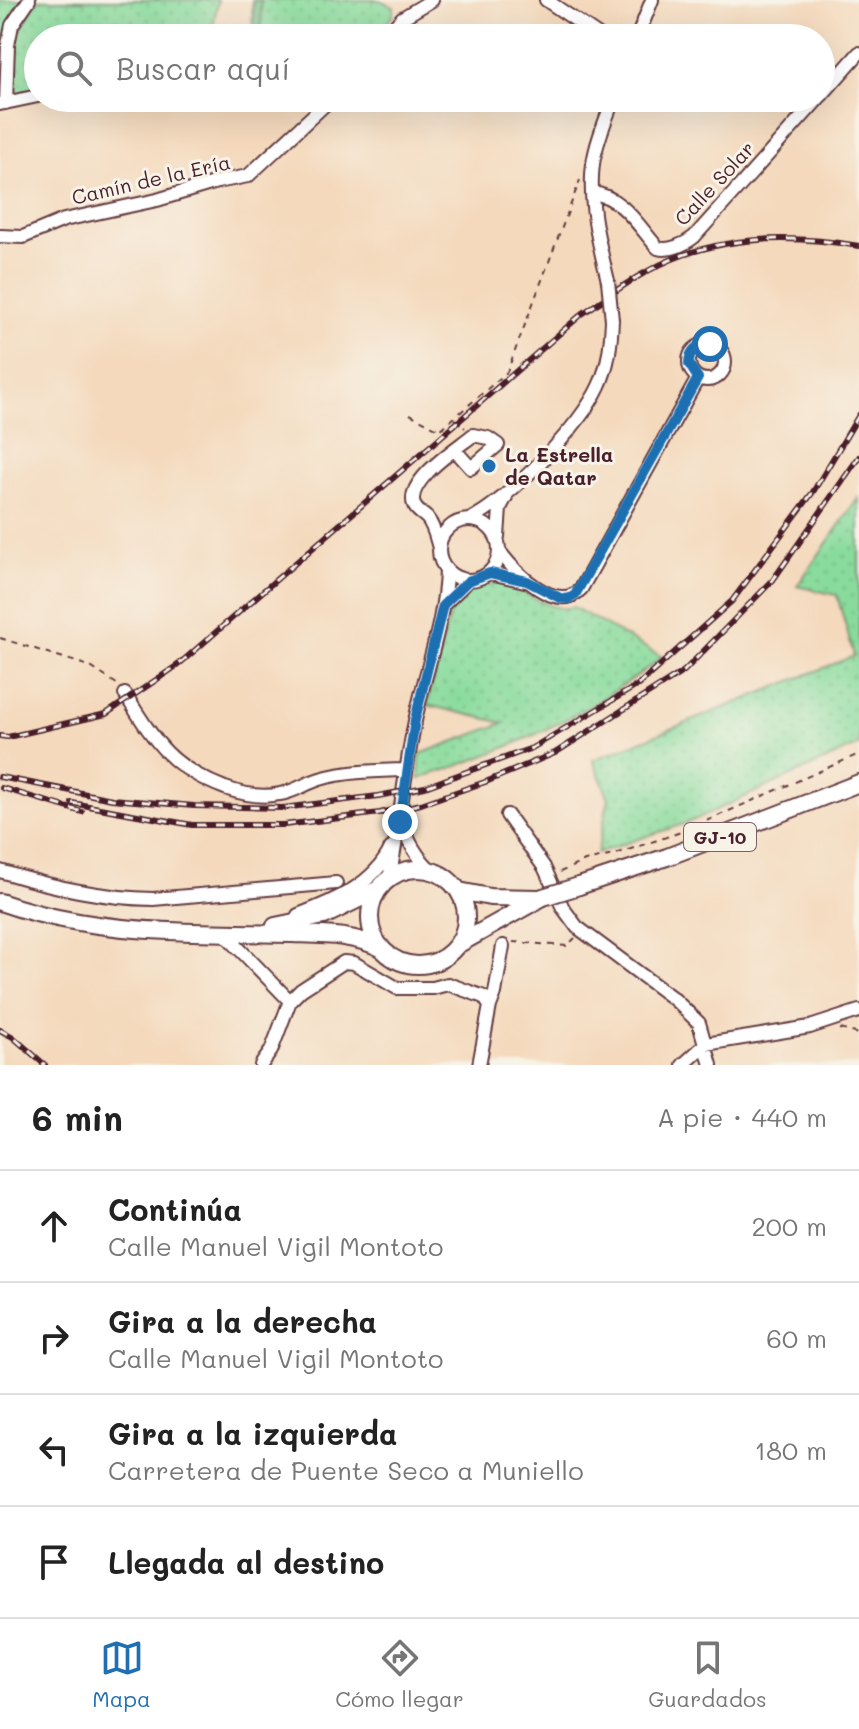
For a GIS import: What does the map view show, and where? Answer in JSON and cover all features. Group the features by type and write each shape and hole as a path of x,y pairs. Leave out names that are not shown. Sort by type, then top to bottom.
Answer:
{"highway":[{"name":"GJ-10","path":"0,902 52,917 106,926 170,931 333,934 369,942 398,961 415,966 432,964 449,956 459,944 542,898 667,857 859,783"},
{"name":"GJ-10","path":"222,931 324,916 402,871 432,871 446,878 459,891 490,897 542,898"},
{"path":"381,948 372,934 370,916 372,901 384,884"},
{"path":"459,891 465,907 465,927 459,944"}],"street":[{"path":"24,99 3,104 12,25 29,0"},
{"path":"397,24 432,0"},
{"path":"546,0 577,24"},
{"path":"643,24 652,0"},
{"name":"Calle Solar","path":"835,80 859,53"},
{"name":"Camín de la Ería","path":"0,236 23,237 64,220 248,176 317,112"},
{"path":"439,548 442,536 449,527 506,496 577,421 593,398 608,359 612,320 592,193 594,160 609,112"},
{"name":"Calle Solar","path":"592,193 615,200 658,248 663,250 685,243 694,237 806,112"},
{"path":"455,450 471,468 498,445 488,438 473,435 420,479 413,490 417,511 427,518 483,522 492,529 514,571 527,581 568,599 581,589 698,378"},
{"path":"490,573 497,563 500,508 506,496"},
{"path":"427,518 446,570 468,581"},
{"path":"384,884 398,828 405,770 443,605 446,570"},
{"path":"443,605 468,581 490,573 527,581"},
{"path":"125,694 148,731 183,769 237,792 281,794 321,779 366,771 405,770"},
{"path":"507,815 544,867 563,908 582,932 675,1000 699,1023 711,1065"},
{"path":"398,828 421,862 432,871"},
{"path":"270,926 320,907 352,890 387,857 398,828"},
{"path":"0,871 49,886 101,896 140,899 336,883"},
{"path":"222,931 290,1001"},
{"path":"479,1065 503,946"},
{"path":"261,1065 271,1051 290,1001 301,990 344,962 354,963 397,988 433,988 448,984 484,997 490,1006"},
{"path":"683,1065 706,1044 810,1027 859,1011"}],"path":[{"path":"410,414 440,430 507,372 579,181"},
{"path":"454,418 473,435"},
{"path":"0,638 89,666 117,682 125,694"},
{"path":"550,880 566,867 681,832 859,754"},
{"path":"503,946 513,942 567,946 582,932"},
{"path":"833,1019 837,1028 859,1034"}],"green space":[{"path":"0,0 23,0 4,50 0,75"},
{"path":"37,0 218,0 214,24 24,24"},
{"path":"252,0 380,0 394,7 387,24 253,24"},
{"path":"253,0 261,0 262,24 253,24"},
{"path":"24,24 24,93 13,94 17,37"},
{"path":"859,497 859,745 692,821 597,853 609,798 593,760 854,656 837,595 797,586"},
{"path":"499,582 546,604 573,607 662,657 576,714 484,756 419,779 420,754 504,723 427,705 454,606 470,591"}],"railway":[{"path":"0,736 8,737 106,714 178,665 582,314 643,274 669,260 704,248 748,241 793,239 859,246"},
{"path":"0,777 112,799 194,806 283,808 425,787 532,748 638,685 732,601 813,492 859,415"},
{"path":"72,803 192,825 284,825 380,813 421,804 555,753 684,671 773,580 859,457"},
{"path":"2,788 82,812"},
{"path":"0,1030 13,1037 45,1065"}],"place":[{"name":"La Estrella de Qatar","path":"489,466"}],"route":[{"path":"400,822 405,770 443,605 468,581 490,573 527,581 560,598 568,599 575,595 698,378 689,364 691,353 699,345 710,344"}]}
